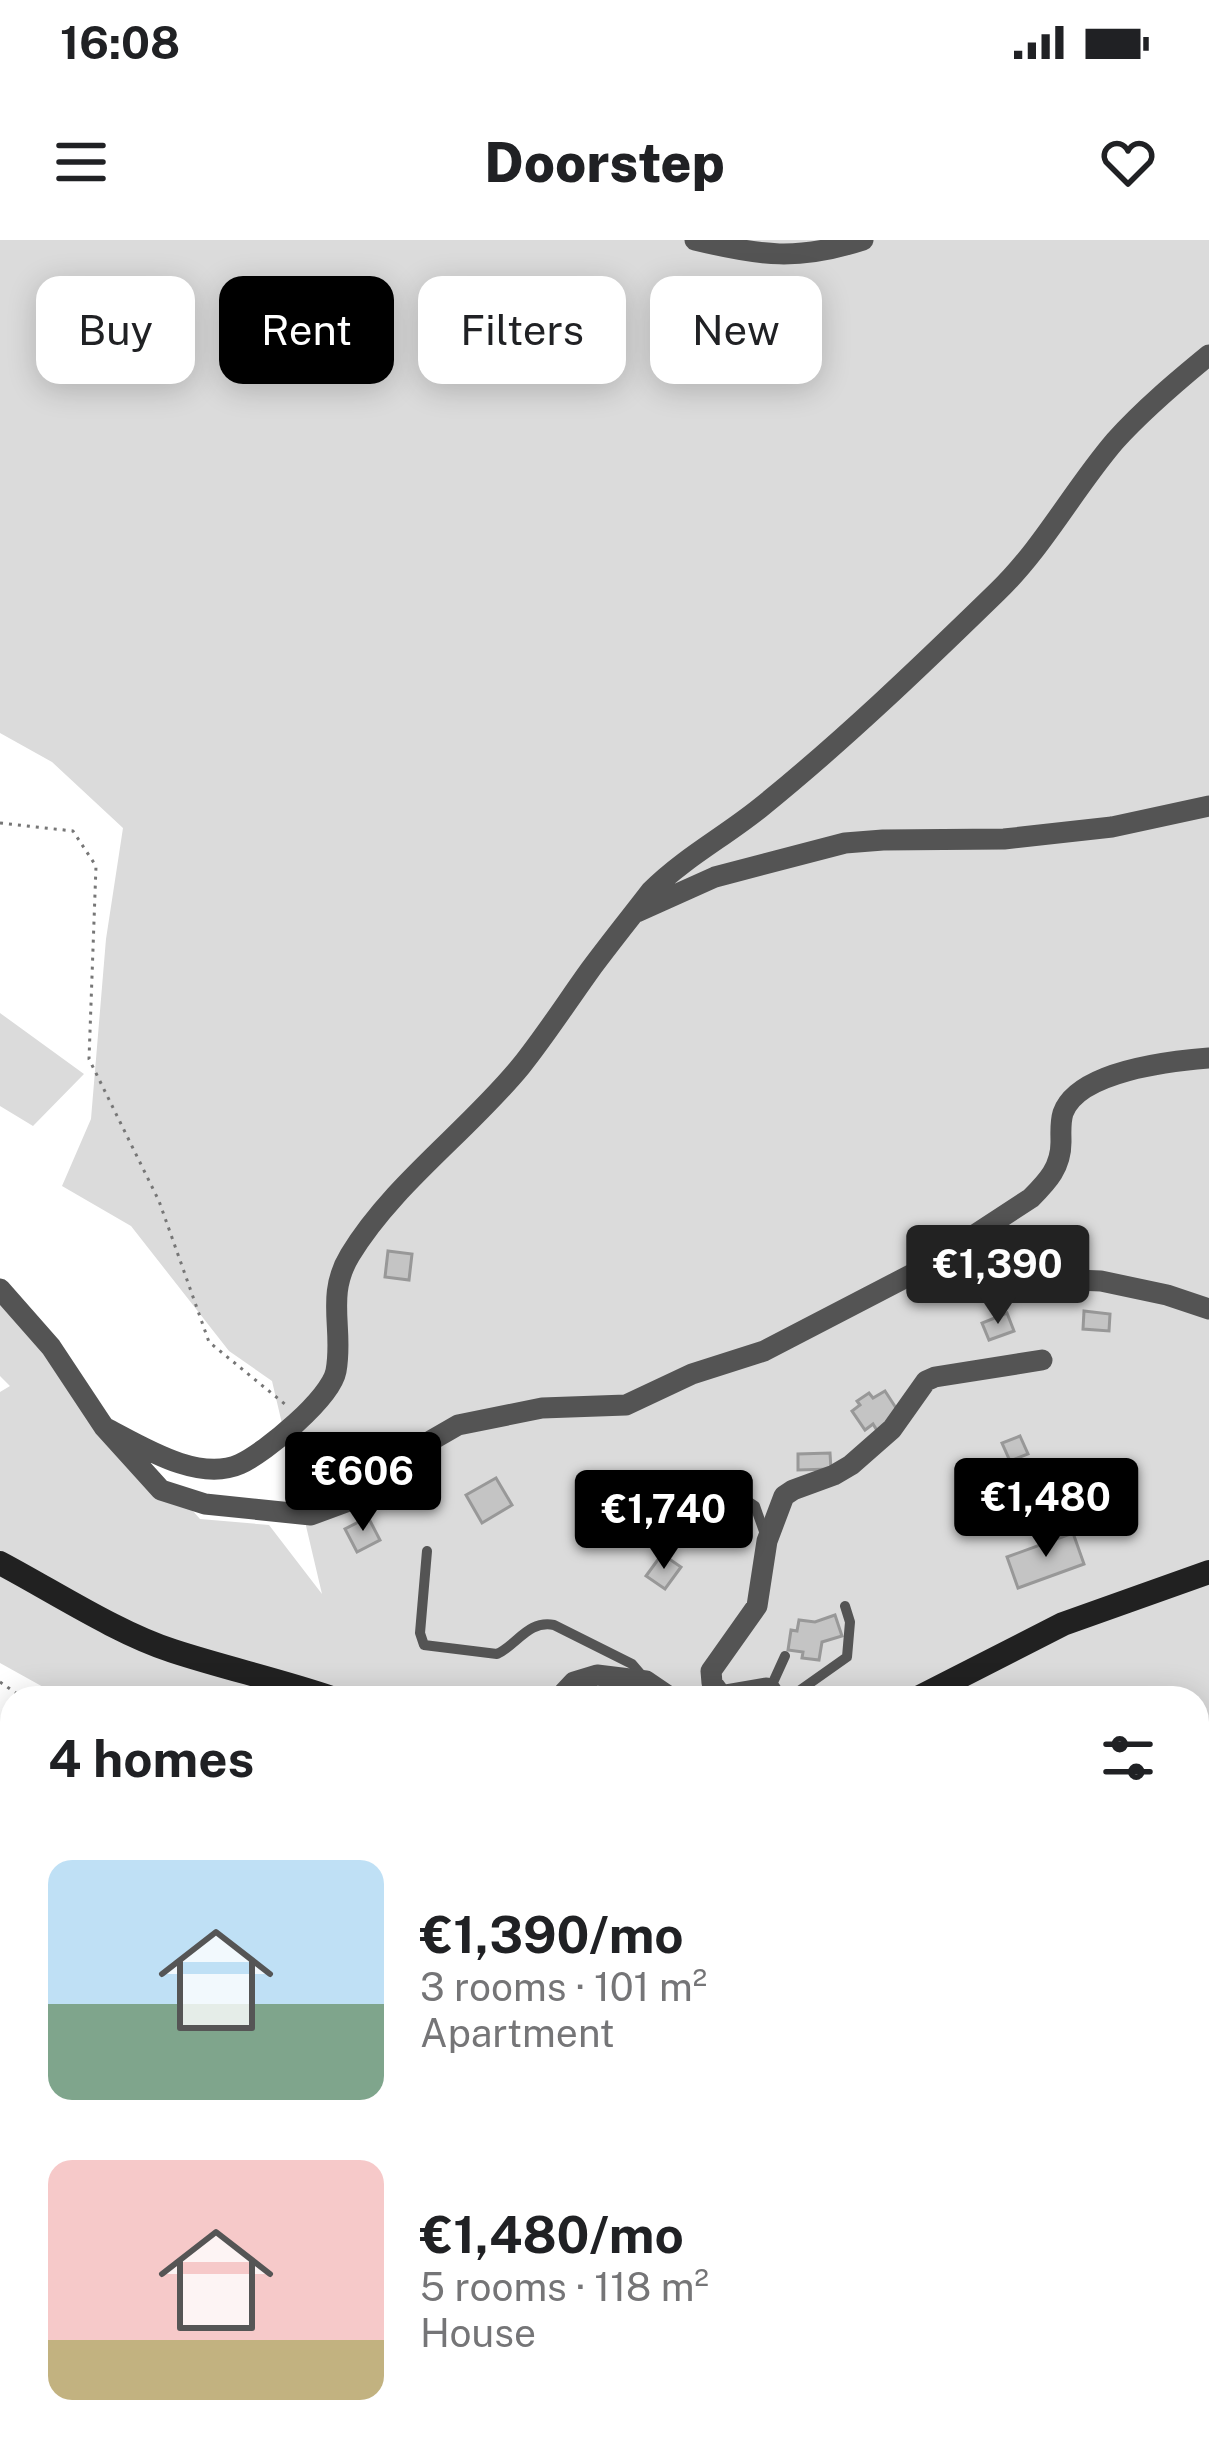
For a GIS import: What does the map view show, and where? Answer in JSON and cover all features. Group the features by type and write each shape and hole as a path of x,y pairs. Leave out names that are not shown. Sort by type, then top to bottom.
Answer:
{"main road":[{"path":"0,1563 142,1639 296,1686"},
{"path":"942,1686 1063,1624 1209,1572"}],"street":[{"path":"695,240 798,255 863,240"},
{"path":"104,1426 159,1456 182,1464 224,1468 252,1457 301,1418 333,1382 338,1359 334,1300 347,1259 370,1226 521,1066 634,914 675,868 758,810 1001,589 1113,444 1152,401 1209,355"},
{"path":"634,914 715,877 845,843 1004,838 1112,827 1209,806"},
{"path":"0,1289 51,1347 104,1426 161,1490 205,1504 322,1514 400,1469 432,1440 458,1426 542,1408 626,1405 692,1374 764,1351 924,1268 1030,1198 1058,1164 1063,1115 1077,1094 1090,1085 1148,1066 1209,1058"},
{"path":"924,1268 1101,1281 1209,1309"},
{"path":"716,1686 711,1671 758,1606 767,1540 784,1496 850,1465 892,1429 926,1381 1042,1360"},
{"path":"570,1686 597,1676 652,1686"}],"lane":[{"path":"674,1530 697,1493 733,1495 755,1506 767,1540"},
{"path":"427,1551 420,1633 424,1645 496,1654 530,1627 545,1623 632,1664 646,1682"},
{"path":"794,1686 847,1657 850,1622 844,1606"},
{"path":"779,1686 784,1656"}],"path":[{"path":"0,823 73,832 96,866 89,1059 159,1201 209,1342 301,1418"}],"shaded area":[{"path":"0,240 1209,240 1209,1686 41,1686 0,1663 0,1392 10,1386 0,1376 0,1281 200,1519 269,1525 322,1594 272,1381 229,1351 131,1226 62,1186 91,1119 106,939 123,828 52,762 0,733"},
{"path":"0,1013 84,1074 33,1126 0,1106"}],"building":[{"path":"388,1251 412,1254 409,1280 385,1277"},
{"path":"1084,1311 1110,1314 1109,1331 1083,1329"},
{"path":"1007,1313 1014,1331 989,1340 982,1323"},
{"path":"885,1391 898,1411 878,1432 873,1424 865,1430 852,1411 860,1405 857,1401"},
{"path":"1020,1436 1028,1454 1010,1461 1002,1443"},
{"path":"830,1453 831,1469 798,1470 798,1454"},
{"path":"496,1478 512,1505 482,1523 466,1495"},
{"path":"368,1517 380,1540 357,1552 345,1529"},
{"path":"1073,1533 1084,1564 1018,1588 1007,1557"},
{"path":"662,1554 681,1567 665,1589 646,1576"},
{"path":"835,1615 842,1636 822,1642 819,1660 788,1650 791,1630 797,1631 799,1620 815,1622"}]}
